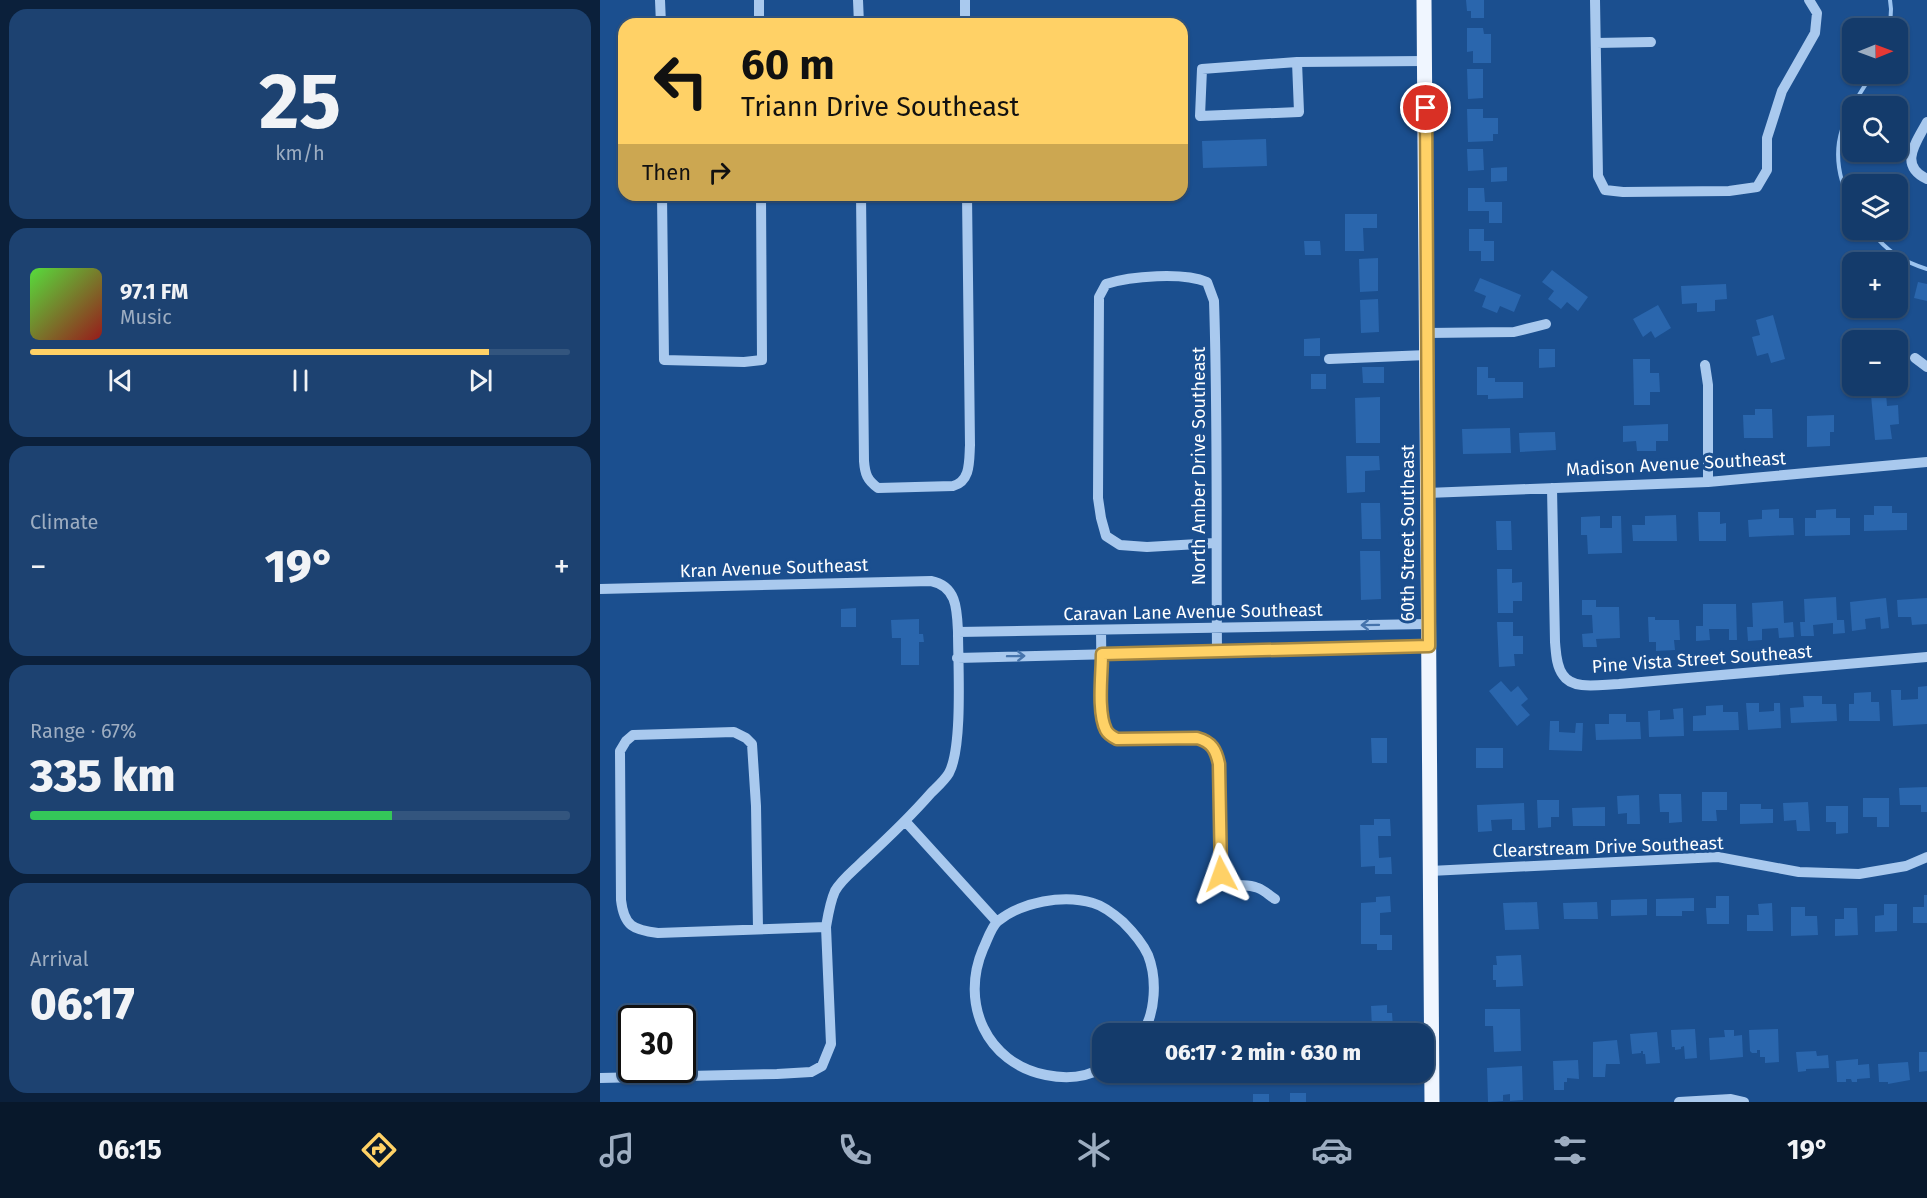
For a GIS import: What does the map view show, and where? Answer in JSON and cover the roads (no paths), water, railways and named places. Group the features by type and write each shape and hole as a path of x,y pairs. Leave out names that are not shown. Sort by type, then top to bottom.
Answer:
{"main road":[{"name":"60th Street Southeast","path":"1424,0 1430,871 1428,1023"},
{"name":"60th Street Southeast","path":"1430,1083 1432,1102"}],"street":[{"path":"660,0 660,18"},
{"path":"759,0 759,18"},
{"path":"858,0 859,18"},
{"path":"965,0 965,18"},
{"path":"1595,0 1599,176 1605,190 1623,192 1729,191 1757,187 1767,170 1767,138 1782,91 1815,33 1817,13 1809,0"},
{"path":"1596,43 1651,42"},
{"path":"1297,62 1299,112 1200,116 1202,69 1297,62 1425,61"},
{"path":"1927,122 1914,145 1911,157 1912,167 1918,175 1927,179"},
{"path":"662,201 664,360 744,362 762,360 761,201"},
{"path":"861,201 864,461 869,481 878,488 953,486 961,484 965,479 970,445 967,201"},
{"name":"North Amber Drive Southeast","path":"1215,543 1147,547 1120,545 1106,536 1098,498 1099,297 1106,284 1124,279 1195,277 1207,282 1214,301 1218,500 1215,543 1217,651"},
{"path":"1427,333 1514,332 1546,324"},
{"path":"1329,359 1427,355"},
{"path":"1915,358 1927,367"},
{"path":"1705,365 1708,385 1708,483"},
{"name":"Madison Avenue Southeast","path":"1427,493 1708,483 1927,462"},
{"name":"Pine Vista Street Southeast","path":"1552,488 1555,642 1558,664 1563,677 1576,684 1631,683 1927,657"},
{"name":"Kran Avenue Southeast","path":"600,589 907,581 940,583 954,597 957,610 957,632"},
{"name":"Caravan Lane Avenue Southeast","path":"957,632 1428,624"},
{"path":"1101,630 1102,711 1106,731 1117,739 1197,738 1206,740 1213,746 1219,764 1221,874 1236,886 1257,888 1275,899"},
{"path":"600,1077 777,1074 817,1070 822,1066 831,1044 826,927 835,891 906,822 949,774 955,758 957,737 957,632"},
{"path":"957,658 1429,646"},
{"path":"758,929 752,744 734,732 633,735 620,751 621,900 622,915 628,923 640,931 658,933 826,927"},
{"path":"906,822 997,922"},
{"name":"Clearstream Drive Southeast","path":"1430,871 1718,857 1799,872 1859,874 1906,866 1927,857"},
{"path":"1092,1074 1060,1078 1024,1069 1009,1060 986,1036 974,995 976,966 997,922 1027,906 1049,900 1074,899 1095,903 1115,915 1136,935 1148,955 1154,984 1152,1007 1146,1023"},
{"path":"1679,1102 1731,1099 1744,1102"}],"waterway":[{"path":"1890,0 1891,18"},
{"path":"1842,181 1838,150 1840,137 1849,112 1866,84"},
{"path":"1879,240 1895,254 1927,269"}]}
